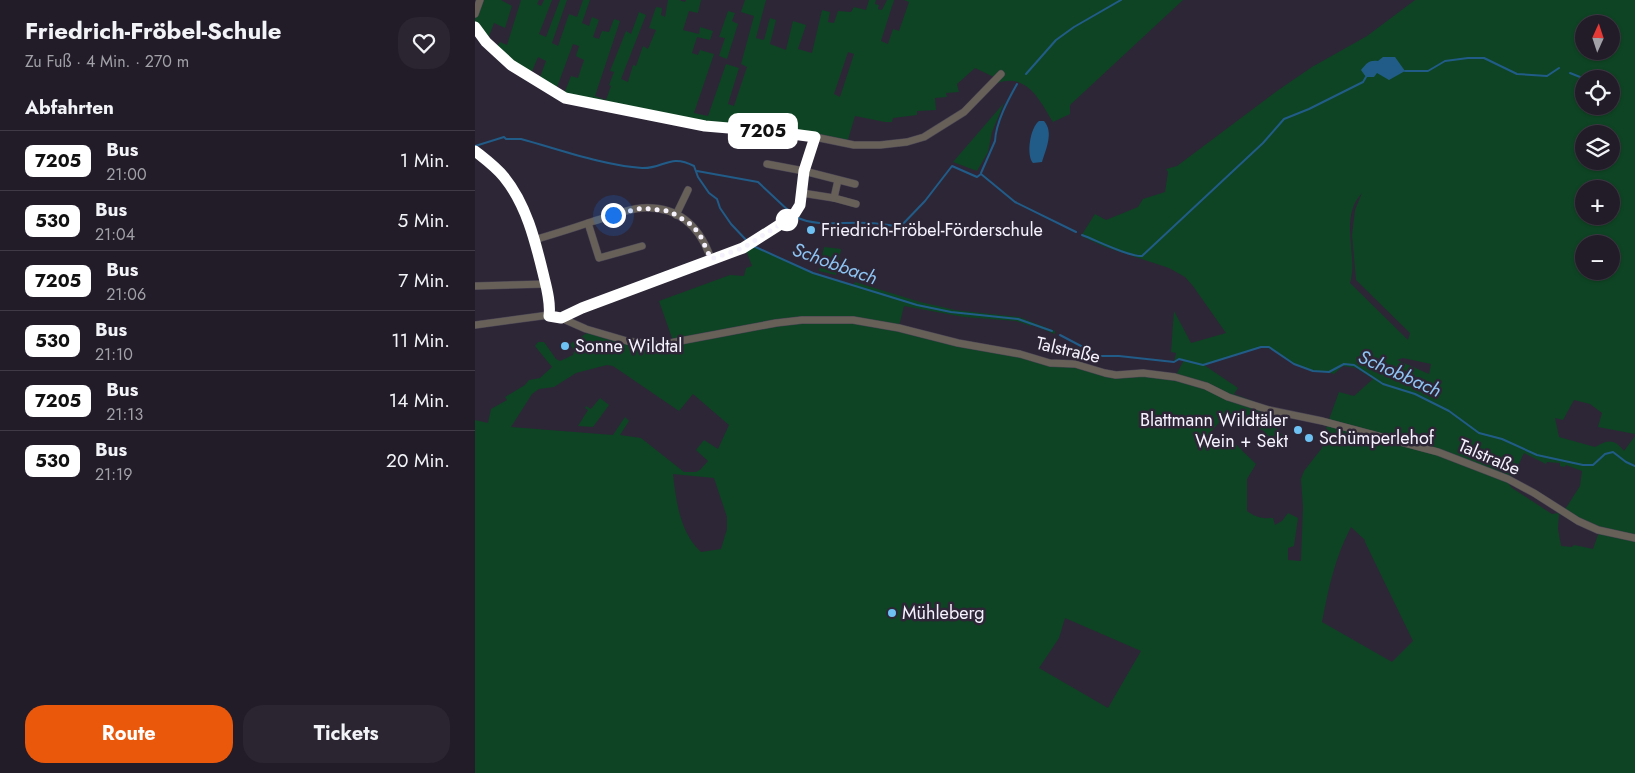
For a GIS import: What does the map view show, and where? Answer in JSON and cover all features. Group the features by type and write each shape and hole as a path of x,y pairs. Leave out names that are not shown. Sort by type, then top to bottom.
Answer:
{"street":[{"path":"475,14 480,0"},
{"path":"475,28 486,42 511,65 565,98 705,126 777,132 863,146 907,142 924,137 964,112 1001,74"},
{"path":"561,318 582,308 750,244 775,229 795,213 800,205 804,171 815,137"},
{"path":"475,151 504,177 522,206 535,240 550,311 549,316"},
{"path":"767,164 855,184"},
{"path":"834,198 838,180"},
{"path":"677,215 688,190"},
{"path":"802,193 834,198 855,204"},
{"path":"535,240 642,208 669,211 689,223 699,233 711,259"},
{"path":"589,223 599,258 642,246"},
{"path":"475,286 545,284"},
{"name":"Talstraße","path":"475,325 549,316 561,318 586,329 627,341 659,345 775,323 802,320 853,320 1019,354 1050,363 1075,364 1116,375 1143,373 1175,377 1206,386 1228,397 1269,410 1322,421 1438,452 1508,479 1578,521 1598,530 1635,538"}],"green space":[{"path":"480,0 501,0 512,6 505,28 494,23 488,39 475,28 475,14"},
{"path":"521,0 539,0 537,4 541,6 544,0 552,0 539,34 546,37 560,0 567,0 552,43 558,46 569,14 577,17 583,0 590,0 582,23 589,26 592,17 599,20 593,37 599,39 602,31 609,32 614,19 620,21 595,96 606,100 614,72 610,71 626,31 631,34 639,12 646,15 621,79 628,82 633,65 636,66 643,46 648,49 656,30 649,28 656,7 662,8 661,15 665,17 668,0 685,2 686,0 701,0 698,13 689,11 683,30 699,34 700,27 713,31 710,40 697,37 692,53 698,55 700,50 714,54 694,113 708,116 726,64 739,68 728,104 734,106 747,67 741,64 754,16 741,12 745,0 766,0 756,38 764,40 770,18 776,20 770,44 786,50 793,21 806,25 798,49 812,53 822,10 830,12 828,22 834,23 838,11 851,12 854,7 866,10 869,0 876,0 875,4 879,5 878,9 882,10 887,0 894,0 881,41 888,44 893,29 899,31 909,2 904,0 1183,0 1070,105 1070,114 1053,122 1036,95 1029,88 1013,81 1003,81 992,85 996,78 975,68 957,84 959,92 946,93 947,97 935,98 936,110 917,111 917,115 893,118 892,122 855,116 847,143 671,117 564,94 571,76 578,78 584,60 576,56 579,46 573,44 556,90 539,80 546,61 538,57 531,74 510,60 497,47 500,42 507,45","holes":["848,52 854,54 840,97 834,94"]},
{"path":"1415,0 1635,0 1635,434 1598,427 1602,413 1590,404 1574,400 1563,420 1555,418 1559,437 1595,447 1604,443 1614,442 1624,451 1635,436 1635,536 1600,528 1564,511 1580,486 1582,471 1566,465 1564,467 1560,466 1560,463 1547,462 1546,464 1524,453 1512,478 1507,482 1512,488 1552,514 1559,513 1558,529 1561,546 1572,547 1574,545 1593,549 1599,532 1635,541 1635,773 475,773 475,420 488,423 491,409 507,400 505,397 525,385 529,380 540,378 552,367 535,346 538,342 544,342 556,359 560,361 573,355 574,351 570,344 587,333 638,347 658,348 673,341 659,301 730,275 744,276 746,268 752,266 746,250 754,246 813,273 853,285 855,282 920,302 955,310 1019,317 1055,331 1055,334 1016,321 964,317 904,306 899,326 1105,375 1176,375 1184,360 1179,359 1174,362 1176,353 1171,352 1174,311 1191,343 1226,333 1185,277 1169,268 1105,247 1081,236 1095,214 1106,220 1138,207 1143,199 1165,192 1168,172 1166,169 1177,166 1312,67 1367,36","holes":["1362,193 1355,210 1352,235 1356,280 1410,333 1408,340 1350,283 1352,272 1350,226 1351,214 1355,203","1261,347 1272,350 1307,369 1334,374 1343,366 1356,368 1373,379 1354,396 1339,392 1327,425 1322,448 1304,471 1301,479 1303,507 1301,561 1288,560 1288,548 1294,546 1298,518 1288,513 1282,521 1275,525 1273,518 1259,517 1247,511 1247,479 1256,464 1226,435 1219,442 1208,435 1223,418 1235,416 1264,431 1271,446 1283,445 1284,437 1266,415 1254,408 1256,402 1234,394 1238,388 1204,365","1403,358 1431,364 1429,374 1397,360","607,365 613,366 679,411 693,394 729,425 718,449 704,440 696,450 708,461 696,472 684,472 641,438 620,435 629,421 625,417 613,435 511,427 532,394 539,389 554,387 576,373","1393,366 1412,374 1410,383 1395,375 1383,373","673,474 714,478 727,517 727,529 721,549 701,552 694,544 688,536 680,516","1351,527 1365,540 1413,641 1392,662 1322,622 1336,562","1065,618 1141,651 1108,708 1039,668 1059,638"]},
{"path":"728,11 735,13 732,21 738,24 727,59 719,56 725,38 719,37"},
{"path":"1004,103 992,132 988,152 977,171 953,162"},
{"path":"824,247 841,249 836,275 819,271"},
{"path":"600,398 609,405 593,427 578,426 588,410 585,408 586,406 591,409"}],"water":[{"path":"1383,57 1395,57 1405,71 1389,80 1377,73 1374,77 1366,77 1361,70 1368,62 1378,61"},
{"path":"1039,121 1044,121 1047,125 1049,135 1042,162 1033,163 1029,148 1033,129"}],"waterway":[{"path":"1026,74 1056,40 1074,27 1121,0"},
{"path":"1405,71 1428,71 1445,61 1468,58 1484,58 1517,74 1547,76 1559,68"},
{"path":"1570,73 1575,75"},
{"path":"1082,235 1121,251 1142,256 1263,143 1284,119 1309,109 1363,82 1366,77"},
{"path":"981,173 995,141 1003,111 1017,84"},
{"name":"Schobbach","path":"475,146 504,137 506,139 521,139 597,161 628,167 649,168 673,161 686,162 694,166 698,177 709,193 717,199 720,208 731,224 748,242"},
{"path":"796,217 822,223 872,223 900,227 925,201 952,166 977,177 981,174 1015,202 1076,232"},
{"path":"697,171 758,182 791,213"},
{"name":"Schobbach","path":"751,245 813,273 917,305 951,312 1018,319 1052,331"},
{"name":"Schobbach","path":"1060,335 1100,356 1119,356 1174,362 1179,359 1203,365 1261,347 1269,347 1294,364 1313,371 1329,372 1344,364 1354,365 1383,384 1415,394 1449,411 1479,433 1502,439 1537,455 1583,465 1593,465 1605,454 1613,452 1635,466"}],"bus line":[{"name":"7205","path":"475,27 486,42 511,65 565,98 705,126 815,137 804,171 800,205 795,213 778,227 743,248 582,308 561,318 549,316 550,311 535,240 522,206 504,177 475,151"}],"place":[{"name":"Friedrich-Fröbel-Förderschule","path":"811,230"},
{"name":"Sonne Wildtal","path":"565,346"},
{"name":"Blattmann Wildtäler Wein + Sekt","path":"1298,430"},
{"name":"Schümperlehof","path":"1309,438"},
{"name":"Mühleberg","path":"892,613"}],"route":[{"path":"613,215 642,208 669,211 681,217 699,233 706,244 711,259 743,248 787,220"}]}
